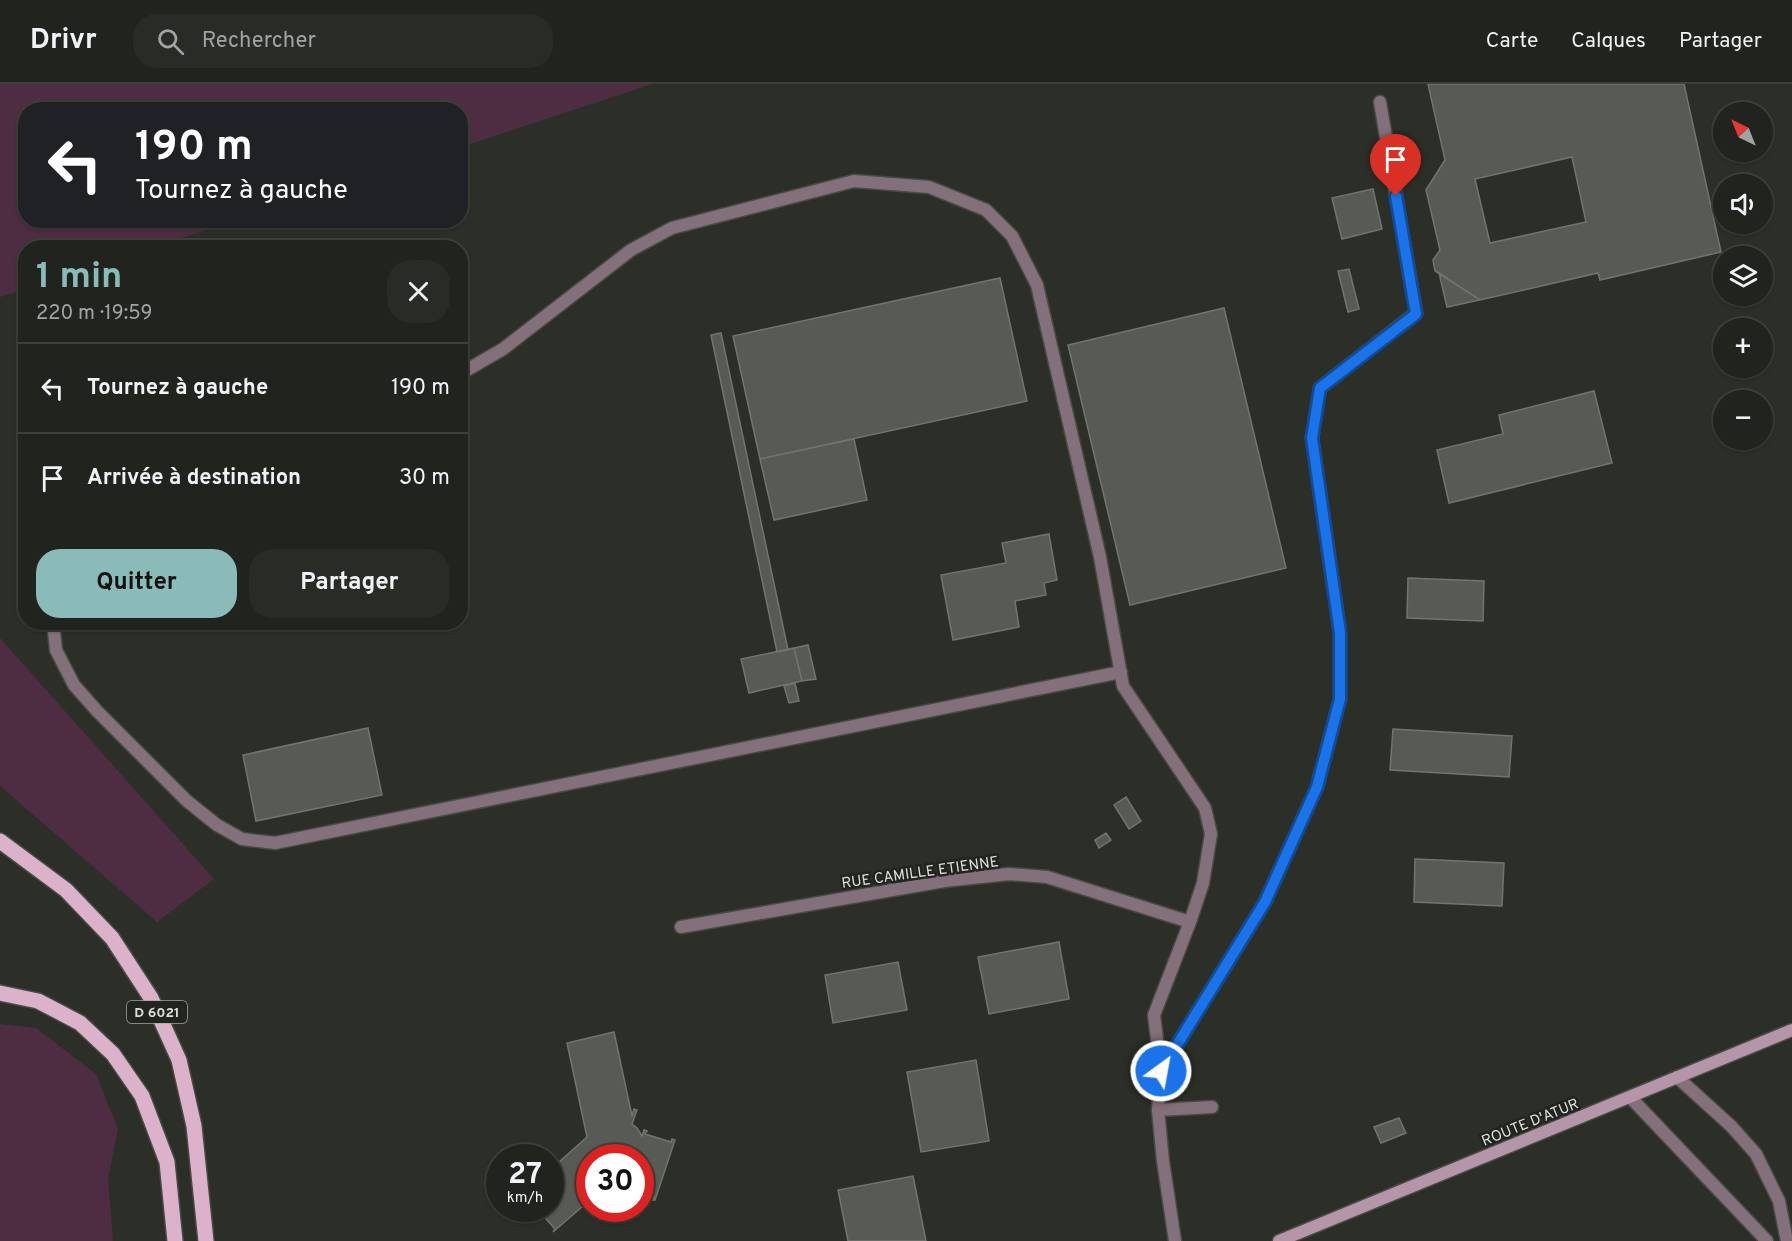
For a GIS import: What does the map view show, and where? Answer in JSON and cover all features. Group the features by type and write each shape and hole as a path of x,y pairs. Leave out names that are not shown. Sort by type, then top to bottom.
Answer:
{"main road":[{"name":"D 6021","path":"0,841 66,890 111,938 151,998 179,1060 194,1126 206,1241"},
{"path":"0,993 38,1001 80,1023 113,1054 142,1096 167,1162 175,1241"}],"street":[{"path":"1161,1071 1265,902 1317,787 1340,699 1340,633 1312,438 1320,388 1416,314 1380,102"},
{"path":"468,369 502,349 631,250 672,228 854,181 929,187 986,210 1012,236 1037,285 1100,557 1123,686 1204,808 1211,834 1203,883 1154,1015 1161,1071 1158,1110 1162,1161 1175,1241"},
{"path":"53,630 56,650 74,685 187,801 217,825 242,839 275,843 1120,672"},
{"name":"RUE CAMILLE ETIENNE","path":"681,927 944,880 1009,874 1047,877 1190,922"},
{"name":"ROUTE D'ATUR","path":"1278,1241 1792,1030"},
{"path":"1677,1077 1731,1126 1756,1154 1779,1201 1787,1241"},
{"path":"1630,1097 1767,1241"},
{"path":"1158,1110 1212,1107"}],"shaded area":[{"path":"0,84 652,84 468,145 468,102 18,102 18,228 213,228 174,240 18,240 18,291 0,297"},
{"path":"0,638 214,879 157,922 0,786"},
{"path":"0,1024 36,1028 96,1074 118,1129 108,1179 113,1241 0,1241"}],"building":[{"path":"1428,84 1684,84 1713,216 1713,234 1717,234 1720,246 1713,246 1713,254 1600,280 1598,273 1480,300 1435,271 1433,260 1440,250 1426,190 1445,160","holes":["1572,157 1586,222 1490,243 1475,179"]},
{"path":"1373,189 1382,229 1342,239 1332,198"},
{"path":"1349,269 1359,309 1348,312 1338,271"},
{"path":"1439,273 1480,300 1447,307"},
{"path":"1000,278 1027,401 760,459 733,336"},
{"path":"1224,308 1286,568 1130,605 1068,345"},
{"path":"721,333 788,650 777,652 711,335"},
{"path":"1594,391 1612,463 1449,503 1437,450 1503,434 1499,415"},
{"path":"854,439 867,500 774,520 760,459"},
{"path":"1049,534 1057,580 1044,583 1046,595 1015,601 1019,627 953,640 941,575 1006,563 1002,543"},
{"path":"1408,578 1484,581 1483,621 1407,618"},
{"path":"808,645 816,679 802,681 794,648"},
{"path":"794,648 802,681 749,693 741,659"},
{"path":"795,683 799,701 789,703 784,686"},
{"path":"368,728 382,795 256,821 243,755"},
{"path":"1393,729 1512,736 1509,777 1390,770"},
{"path":"1126,797 1141,821 1129,829 1114,805"},
{"path":"1106,833 1111,840 1099,848 1095,840"},
{"path":"1415,859 1504,863 1502,906 1414,902"},
{"path":"1059,942 1069,999 989,1014 978,957"},
{"path":"898,962 907,1010 833,1023 825,975"},
{"path":"614,1032 632,1116 634,1109 637,1110 632,1124 642,1136 644,1130 647,1131 645,1134 671,1142 672,1139 675,1140 655,1200 654,1144 579,1144 587,1137 567,1043"},
{"path":"976,1060 989,1141 921,1152 907,1072"},
{"path":"1399,1118 1406,1133 1381,1143 1374,1127"},
{"path":"576,1147 576,1212 553,1232 555,1229 549,1222 564,1222 564,1158"},
{"path":"913,1176 926,1241 848,1241 838,1190"}],"route":[{"path":"1161,1071 1265,902 1317,787 1340,699 1340,633 1312,438 1320,388 1416,314 1396,196"}]}
